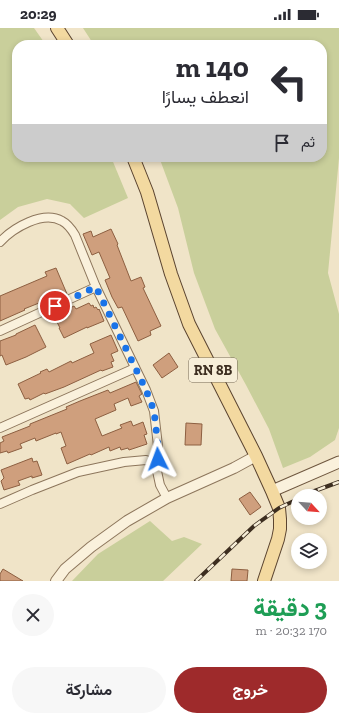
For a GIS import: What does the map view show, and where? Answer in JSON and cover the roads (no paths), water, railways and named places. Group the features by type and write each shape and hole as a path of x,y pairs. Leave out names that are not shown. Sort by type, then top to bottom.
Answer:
{"main road":[{"path":"57,28 65,40"},
{"name":"RN 8B","path":"135,162 147,192 171,274 190,324 256,456 279,508 280,529 277,544 264,581"},
{"path":"272,491 339,462"}],"street":[{"path":"0,242 16,228 32,220 50,218 62,221 75,235 96,287 146,390 154,411 158,446 157,471"},
{"path":"0,331 96,287"},
{"path":"0,428 135,368"},
{"path":"56,581 65,569 91,547 127,521 167,498 228,471 256,456"},
{"path":"0,504 78,472 124,462 146,460 153,462 157,471 160,485 167,498"}],"railway":[{"path":"320,489 339,482"},
{"path":"196,581 254,526 279,508 291,502"}]}
